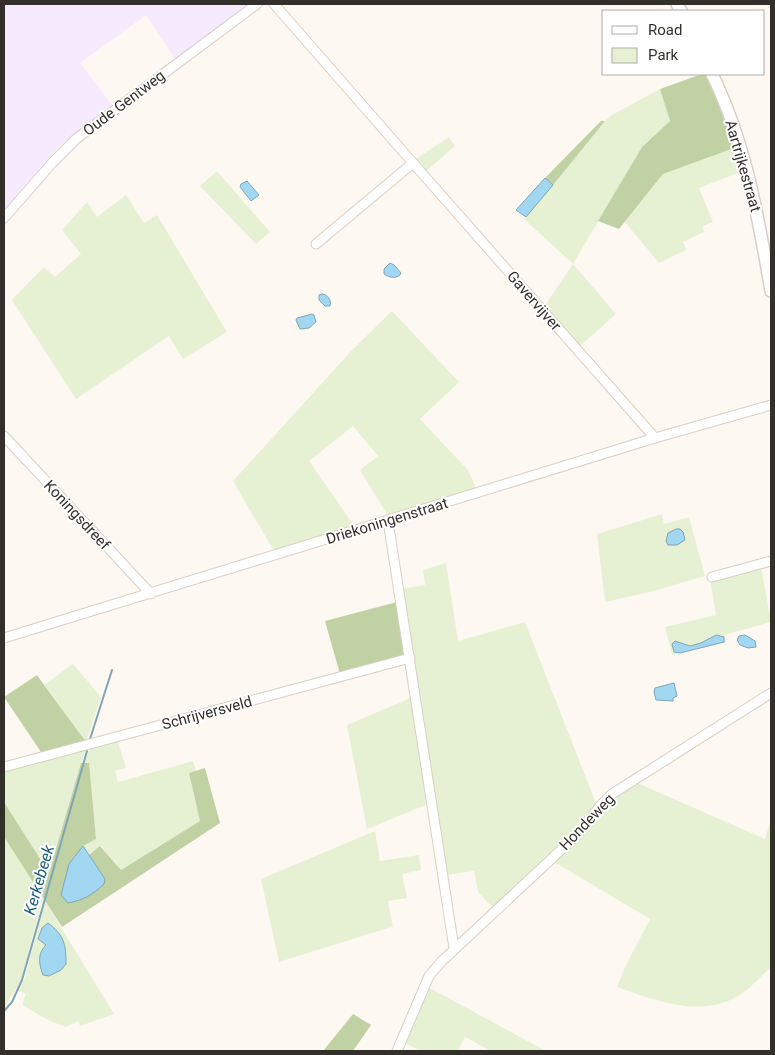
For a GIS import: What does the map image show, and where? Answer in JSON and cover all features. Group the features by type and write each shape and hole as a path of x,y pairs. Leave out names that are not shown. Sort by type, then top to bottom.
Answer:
{"street":[{"name":"Oude Gentweg","path":"4,218 53,162 76,139 257,4"},
{"name":"Gavervijver","path":"274,4 655,438"},
{"name":"Aartrijkestraat","path":"712,75 733,127 754,193 771,291"},
{"path":"316,244 412,163"},
{"name":"Driekoningenstraat","path":"4,638 655,438 771,405"},
{"name":"Koningsdreef","path":"4,436 151,594"},
{"path":"388,521 454,948"},
{"path":"712,577 771,561"},
{"name":"Schrijversveld","path":"4,767 410,658"},
{"name":"Hondeweg","path":"397,1051 427,981 440,962 577,835 612,794 771,693"}],"shaded area":[{"path":"4,4 248,4 175,59 146,15 80,63 112,105 60,145 4,209"}],"green space":[{"path":"699,75 706,75 737,147 663,174 619,229 598,221 642,147 670,121 660,89"},
{"path":"660,89 670,121 642,147 573,264 524,219 605,121 612,115"},
{"path":"601,121 605,121 553,185 545,178"},
{"path":"449,137 455,146 425,172 414,160"},
{"path":"737,147 743,171 699,188 713,222 703,226 704,232 683,242 686,250 659,263 625,222 663,174"},
{"path":"217,171 270,232 256,244 200,186"},
{"path":"126,195 144,223 157,215 227,332 183,359 169,336 76,399 12,300 44,267 55,277 81,254 62,230 87,202 97,217"},
{"path":"573,264 616,314 579,347 544,307"},
{"path":"392,311 459,382 420,419 468,470 477,490 388,516 360,470 378,456 353,426 309,461 355,527 274,551 233,481 353,349"},
{"path":"662,514 664,524 689,517 705,576 654,591 605,602 597,534"},
{"path":"446,563 458,641 525,622 597,806 583,825 494,909 478,892 474,871 447,875 400,589 425,585 423,570"},
{"path":"761,566 771,622 724,635 726,642 672,655 665,627 716,615 710,579"},
{"path":"397,602 406,657 340,674 325,621"},
{"path":"73,664 101,697 86,742 44,685"},
{"path":"37,675 86,742 43,755 4,697"},
{"path":"413,697 428,804 367,829 347,725"},
{"path":"117,739 126,768 115,771 118,782 193,761 196,771 189,773 200,821 121,870 101,846 89,855 83,846 96,839 88,763 84,763 90,747"},
{"path":"86,748 49,874 4,802 4,770"},
{"path":"81,763 89,763 96,839 83,846 69,864 105,879 89,855 100,846 121,870 200,821 189,773 205,768 220,823 62,927 4,837 4,802 49,873"},
{"path":"635,782 765,839 771,819 771,967 736,997 722,1003 707,1006 676,1005 617,987 625,967 650,919 554,862 583,834 612,799"},
{"path":"375,831 380,861 419,855 421,870 402,874 407,898 388,901 393,927 279,962 261,879"},
{"path":"4,837 43,898 21,981 4,1008"},
{"path":"45,901 114,1014 80,1026 78,1021 66,1027 50,1021 22,1005 26,994 19,991 25,977"},
{"path":"428,987 546,1051 491,1051 465,1037 458,1051 420,1051 403,1042"},
{"path":"353,1014 371,1025 353,1051 323,1051"}],"water":[{"path":"545,178 553,185 526,217 516,210"},
{"path":"247,181 259,195 251,201 240,187 241,184"},
{"path":"390,263 401,273 400,275 391,277 384,274 384,269"},
{"path":"322,294 329,298 330,306 325,306 319,300 319,295"},
{"path":"312,314 316,322 309,328 300,329 297,318"},
{"path":"680,529 683,532 685,540 677,545 668,545 666,541 668,533"},
{"path":"716,635 724,637 724,642 680,653 674,652 672,644 675,641 690,646 701,643"},
{"path":"745,635 755,641 756,647 748,648 740,645 737,640 739,636"},
{"path":"674,683 677,696 673,698 673,701 656,700 655,688"},
{"path":"83,846 105,879 104,884 88,896 68,903 61,895 69,864"},
{"path":"48,923 61,936 65,945 66,957 66,964 61,970 49,976 43,975 40,963 41,952 46,945 38,939 42,928"}],"waterway":[{"name":"Kerkebeek","path":"90,739 112,670"},
{"name":"Kerkebeek","path":"4,1011 12,1002 22,980 87,751"}]}
